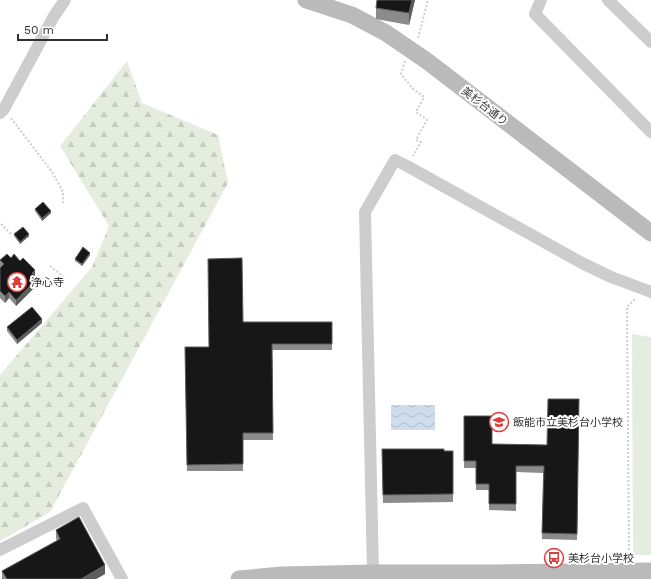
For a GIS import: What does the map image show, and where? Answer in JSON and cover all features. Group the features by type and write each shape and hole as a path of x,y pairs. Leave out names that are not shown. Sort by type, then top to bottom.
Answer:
{"street":[{"path":"2,111 54,16 65,0"},
{"name":"美杉台通り","path":"306,0 352,15 386,33 427,61 651,233"},
{"path":"541,0 535,14 651,132"},
{"path":"608,0 651,42"},
{"path":"373,573 365,212 395,160 582,263 611,277 648,291"},
{"path":"0,550 83,508 122,579"},
{"path":"239,579 282,575 373,573 491,576 651,571"}],"path":[{"path":"407,166 421,142 416,140 427,120 416,112 424,97 412,88 401,74 403,65 413,52 428,0"},
{"path":"2,111 56,179 63,192 63,203"},
{"path":"1,224 12,235"},
{"path":"50,266 64,277"},
{"path":"629,571 627,307 648,291"}],"green space":[{"path":"127,61 142,103 218,135 228,183 50,512 0,541 0,375 92,267 109,226 60,146"},
{"path":"632,334 651,337 651,555 633,555"}],"water":[{"path":"391,405 435,405 435,430 391,430"}],"building":[{"path":"377,0 412,0 409,13 376,8"},
{"path":"43,202 51,211 42,218 35,209"},
{"path":"23,227 29,234 20,242 14,234"},
{"path":"83,247 90,253 82,264 75,259"},
{"name":"浄心寺","path":"7,254 11,258 14,254 20,261 23,258 35,270 32,273 37,279 16,300 9,292 5,296 0,291 0,268 4,264 0,260"},
{"path":"242,258 243,322 332,322 332,344 272,344 273,433 243,433 243,464 187,465 185,347 209,347 208,259"},
{"path":"32,307 42,319 17,340 7,327"},
{"path":"548,399 579,399 577,534 542,533 544,466 516,466 516,504 489,504 489,484 476,484 476,461 464,461 464,416 492,416 492,444 547,445"},
{"path":"382,449 444,449 444,451 453,451 453,494 383,495"},
{"path":"79,517 105,565 81,579 7,579 2,571 60,539 56,530"}],"place":[{"name":"浄心寺","path":"17,282"},
{"name":"飯能市立美杉台小学校","path":"499,422"},
{"name":"美杉台小学校","path":"554,558"}]}
